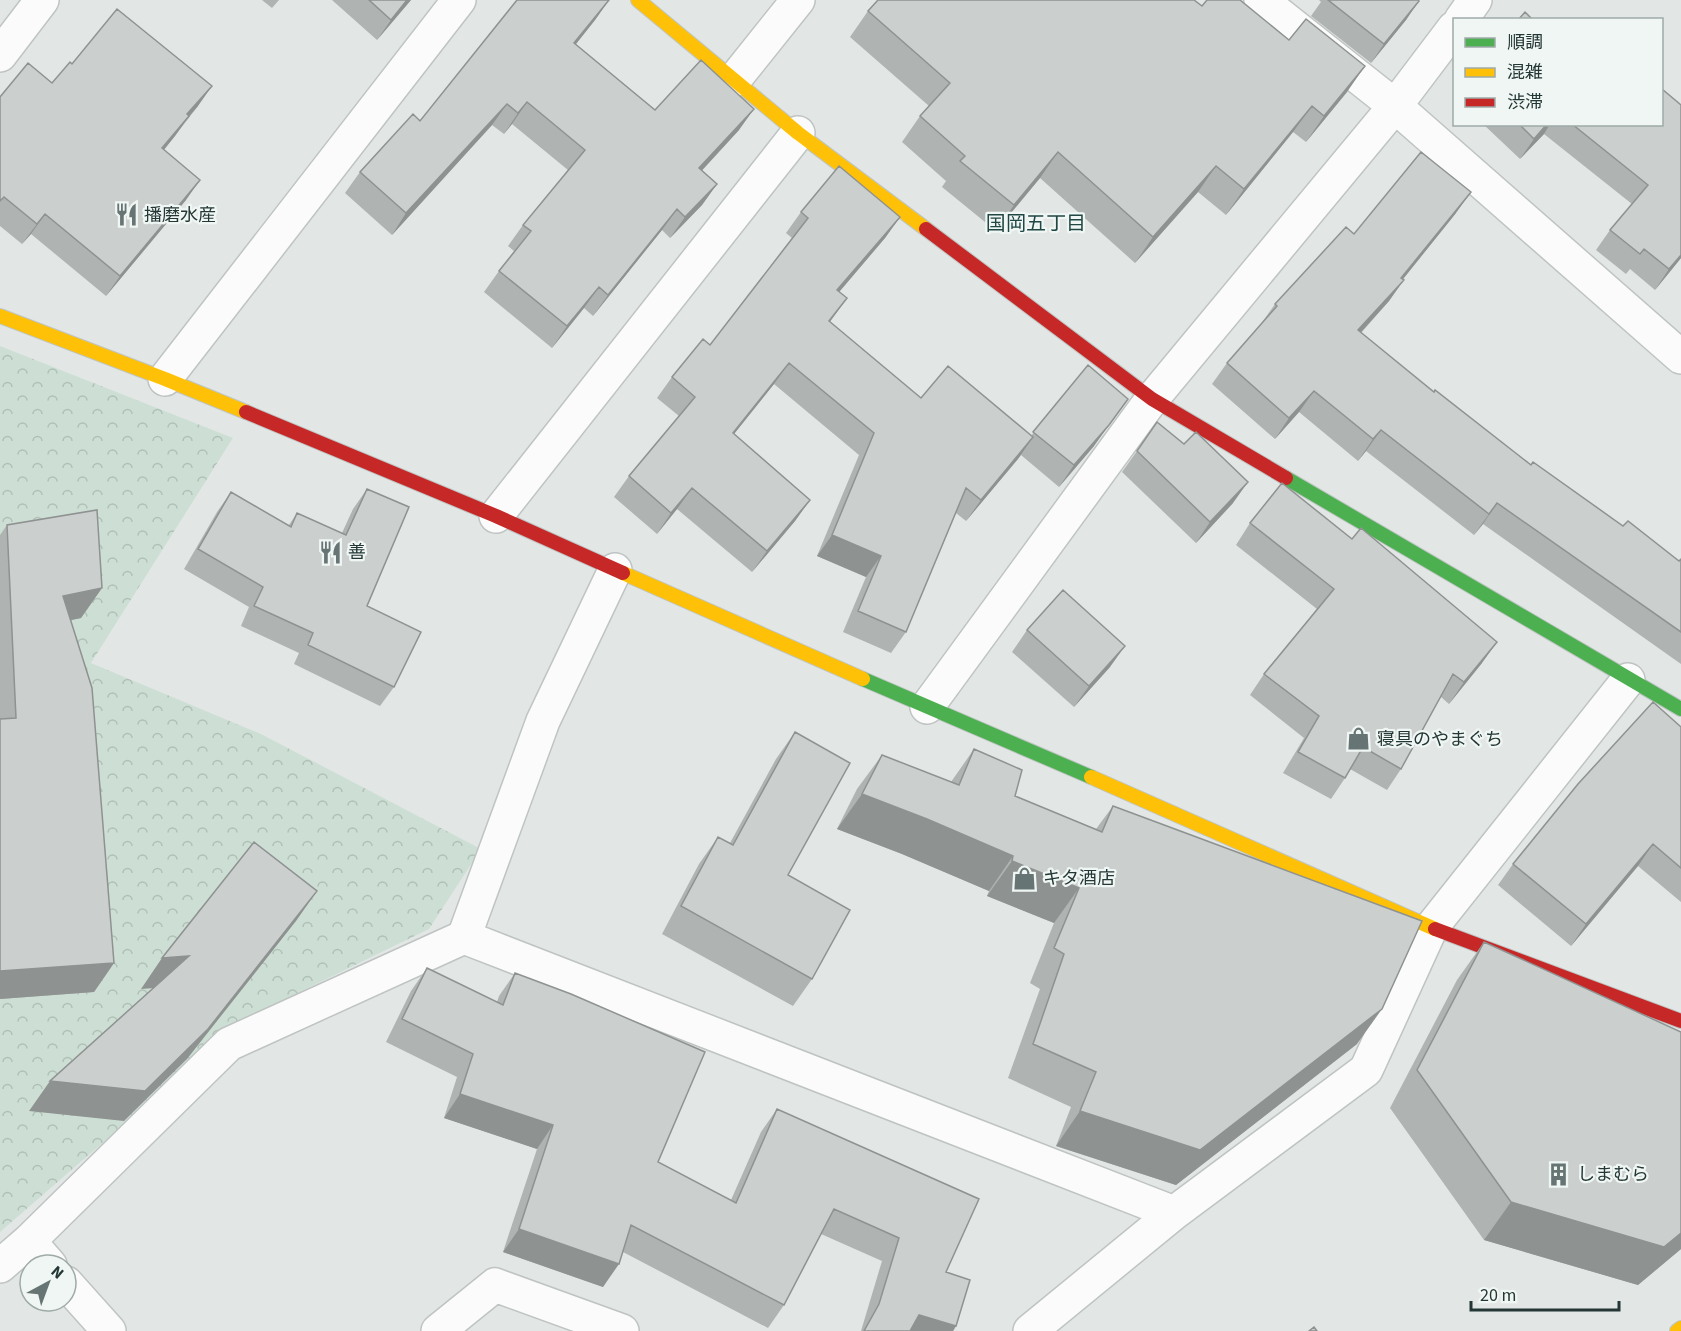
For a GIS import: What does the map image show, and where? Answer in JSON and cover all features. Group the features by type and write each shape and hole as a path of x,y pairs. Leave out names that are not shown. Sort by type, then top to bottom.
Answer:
{"street":[{"path":"0,55 42,0"},
{"path":"165,379 459,0"},
{"path":"638,0 798,133 1152,399 1681,709"},
{"path":"734,80 798,0"},
{"path":"1261,0 1395,106 1681,357"},
{"path":"1462,18 1475,0"},
{"path":"927,707 1152,399 1395,106 1453,31"},
{"path":"496,516 798,133"},
{"path":"0,316 165,379 496,516 1431,928 1681,1022"},
{"path":"0,1266 29,1241 229,1044 464,937 543,721 615,570"},
{"path":"1030,1331 1174,1213 1366,1070 1431,928 1628,680"},
{"path":"464,937 1174,1213"},
{"path":"29,1241 40,1253"},
{"path":"438,1331 495,1285 622,1331"},
{"path":"78,1296 109,1331"},
{"path":"1677,1331 1681,1328"}],"green space":[{"path":"0,346 233,438 91,663 261,734 481,849 429,929 226,1028 167,1087 0,1232"}],"building":[{"path":"369,0 407,0 391,20"},
{"path":"517,0 609,0 574,43 655,110 701,60 754,109 699,168 717,184 685,217 677,209 608,295 599,287 567,326 499,271 531,231 523,225 585,150 527,102 518,113 507,104 406,213 360,172 413,114 420,121"},
{"path":"878,0 1194,0 1202,6 1207,0 1240,0 1289,40 1306,19 1365,66 1324,116 1312,106 1244,189 1216,166 1153,237 1058,152 1014,205 960,161 965,156 920,116 950,83 868,11"},
{"path":"1328,0 1418,0 1419,1 1384,44"},
{"path":"117,9 212,86 187,114 189,116 162,148 200,180 120,276 45,214 37,224 4,197 0,201 0,97 28,63 52,83 70,62 72,64"},
{"path":"1525,12 1531,18 1520,18"},
{"path":"1663,90 1681,105 1681,255 1669,269 1644,249 1640,254 1610,230 1648,185 1574,126 1663,126"},
{"path":"1521,126 1545,126 1534,139"},
{"path":"1421,152 1471,192 1401,278 1404,280 1358,330 1434,392 1435,390 1531,465 1533,462 1623,526 1628,521 1679,561 1681,559 1681,632 1497,503 1489,514 1381,430 1373,439 1314,391 1289,418 1227,363 1277,306 1275,304 1346,227 1354,234"},
{"path":"839,166 900,217 837,290 847,298 829,321 921,398 948,366 1033,437 981,500 966,488 906,632 858,611 881,556 832,535 874,433 789,363 733,433 810,500 767,551 692,488 671,513 629,476 695,397 672,377 703,339 710,345 808,218 801,212"},
{"path":"1088,365 1128,399 1074,465 1033,432"},
{"path":"1157,422 1184,444 1196,432 1248,482 1210,522 1137,451"},
{"path":"1282,483 1352,539 1361,528 1497,642 1464,682 1453,674 1401,769 1363,747 1345,778 1298,752 1319,716 1264,674 1334,589 1250,523"},
{"path":"367,489 409,507 367,606 421,632 394,687 308,645 313,633 254,606 263,587 198,549 231,492 291,527 297,513 346,535"},
{"path":"97,510 102,588 63,596 92,688 114,963 0,971 0,719 16,718 7,525"},
{"path":"1063,590 1125,646 1089,686 1027,630"},
{"path":"1653,702 1681,727 1681,868 1653,844 1586,924 1513,864 1578,784"},
{"path":"795,732 850,763 788,875 850,910 812,979 681,906 718,837 733,845"},
{"path":"974,749 1022,770 1015,796 1102,832 1113,806 1422,921 1382,1009 1200,1150 1080,1111 1096,1072 1033,1044 1064,954 1054,948 1079,888 1012,861 1013,856 862,794 882,755 959,785"},
{"path":"254,842 317,891 208,1029 145,1091 50,1081 189,956 162,958"},
{"name":"しまむら","path":"1484,942 1681,1032 1681,1233 1664,1247 1511,1202 1417,1070"},
{"path":"427,968 503,1005 515,973 571,994 705,1052 658,1162 736,1203 777,1109 979,1199 946,1272 970,1280 956,1326 919,1315 910,1331 864,1331 879,1304 899,1238 834,1209 784,1305 631,1225 619,1264 519,1229 553,1125 460,1094 473,1054 402,1019"}],"traffic: fast":[{"path":"1286,478 1681,709"},
{"path":"863,679 1091,777"}],"traffic: slow":[{"path":"638,0 798,133 926,229"},
{"path":"0,316 246,412"},
{"path":"623,573 863,679"},
{"path":"1091,777 1435,929"},
{"path":"1677,1331 1681,1328"}],"traffic: jam":[{"path":"926,229 1152,399 1286,478"},
{"path":"246,412 496,516 623,573"},
{"path":"1435,929 1681,1021"}],"place":[{"name":"播磨水産","path":"126,215"},
{"name":"善","path":"330,552"},
{"name":"寝具のやまぐち","path":"1359,739"},
{"name":"キタ酒店","path":"1025,878"},
{"name":"しまむら","path":"1559,1174"}],"district":[{"name":"国岡五丁目","path":"1036,223"}]}
